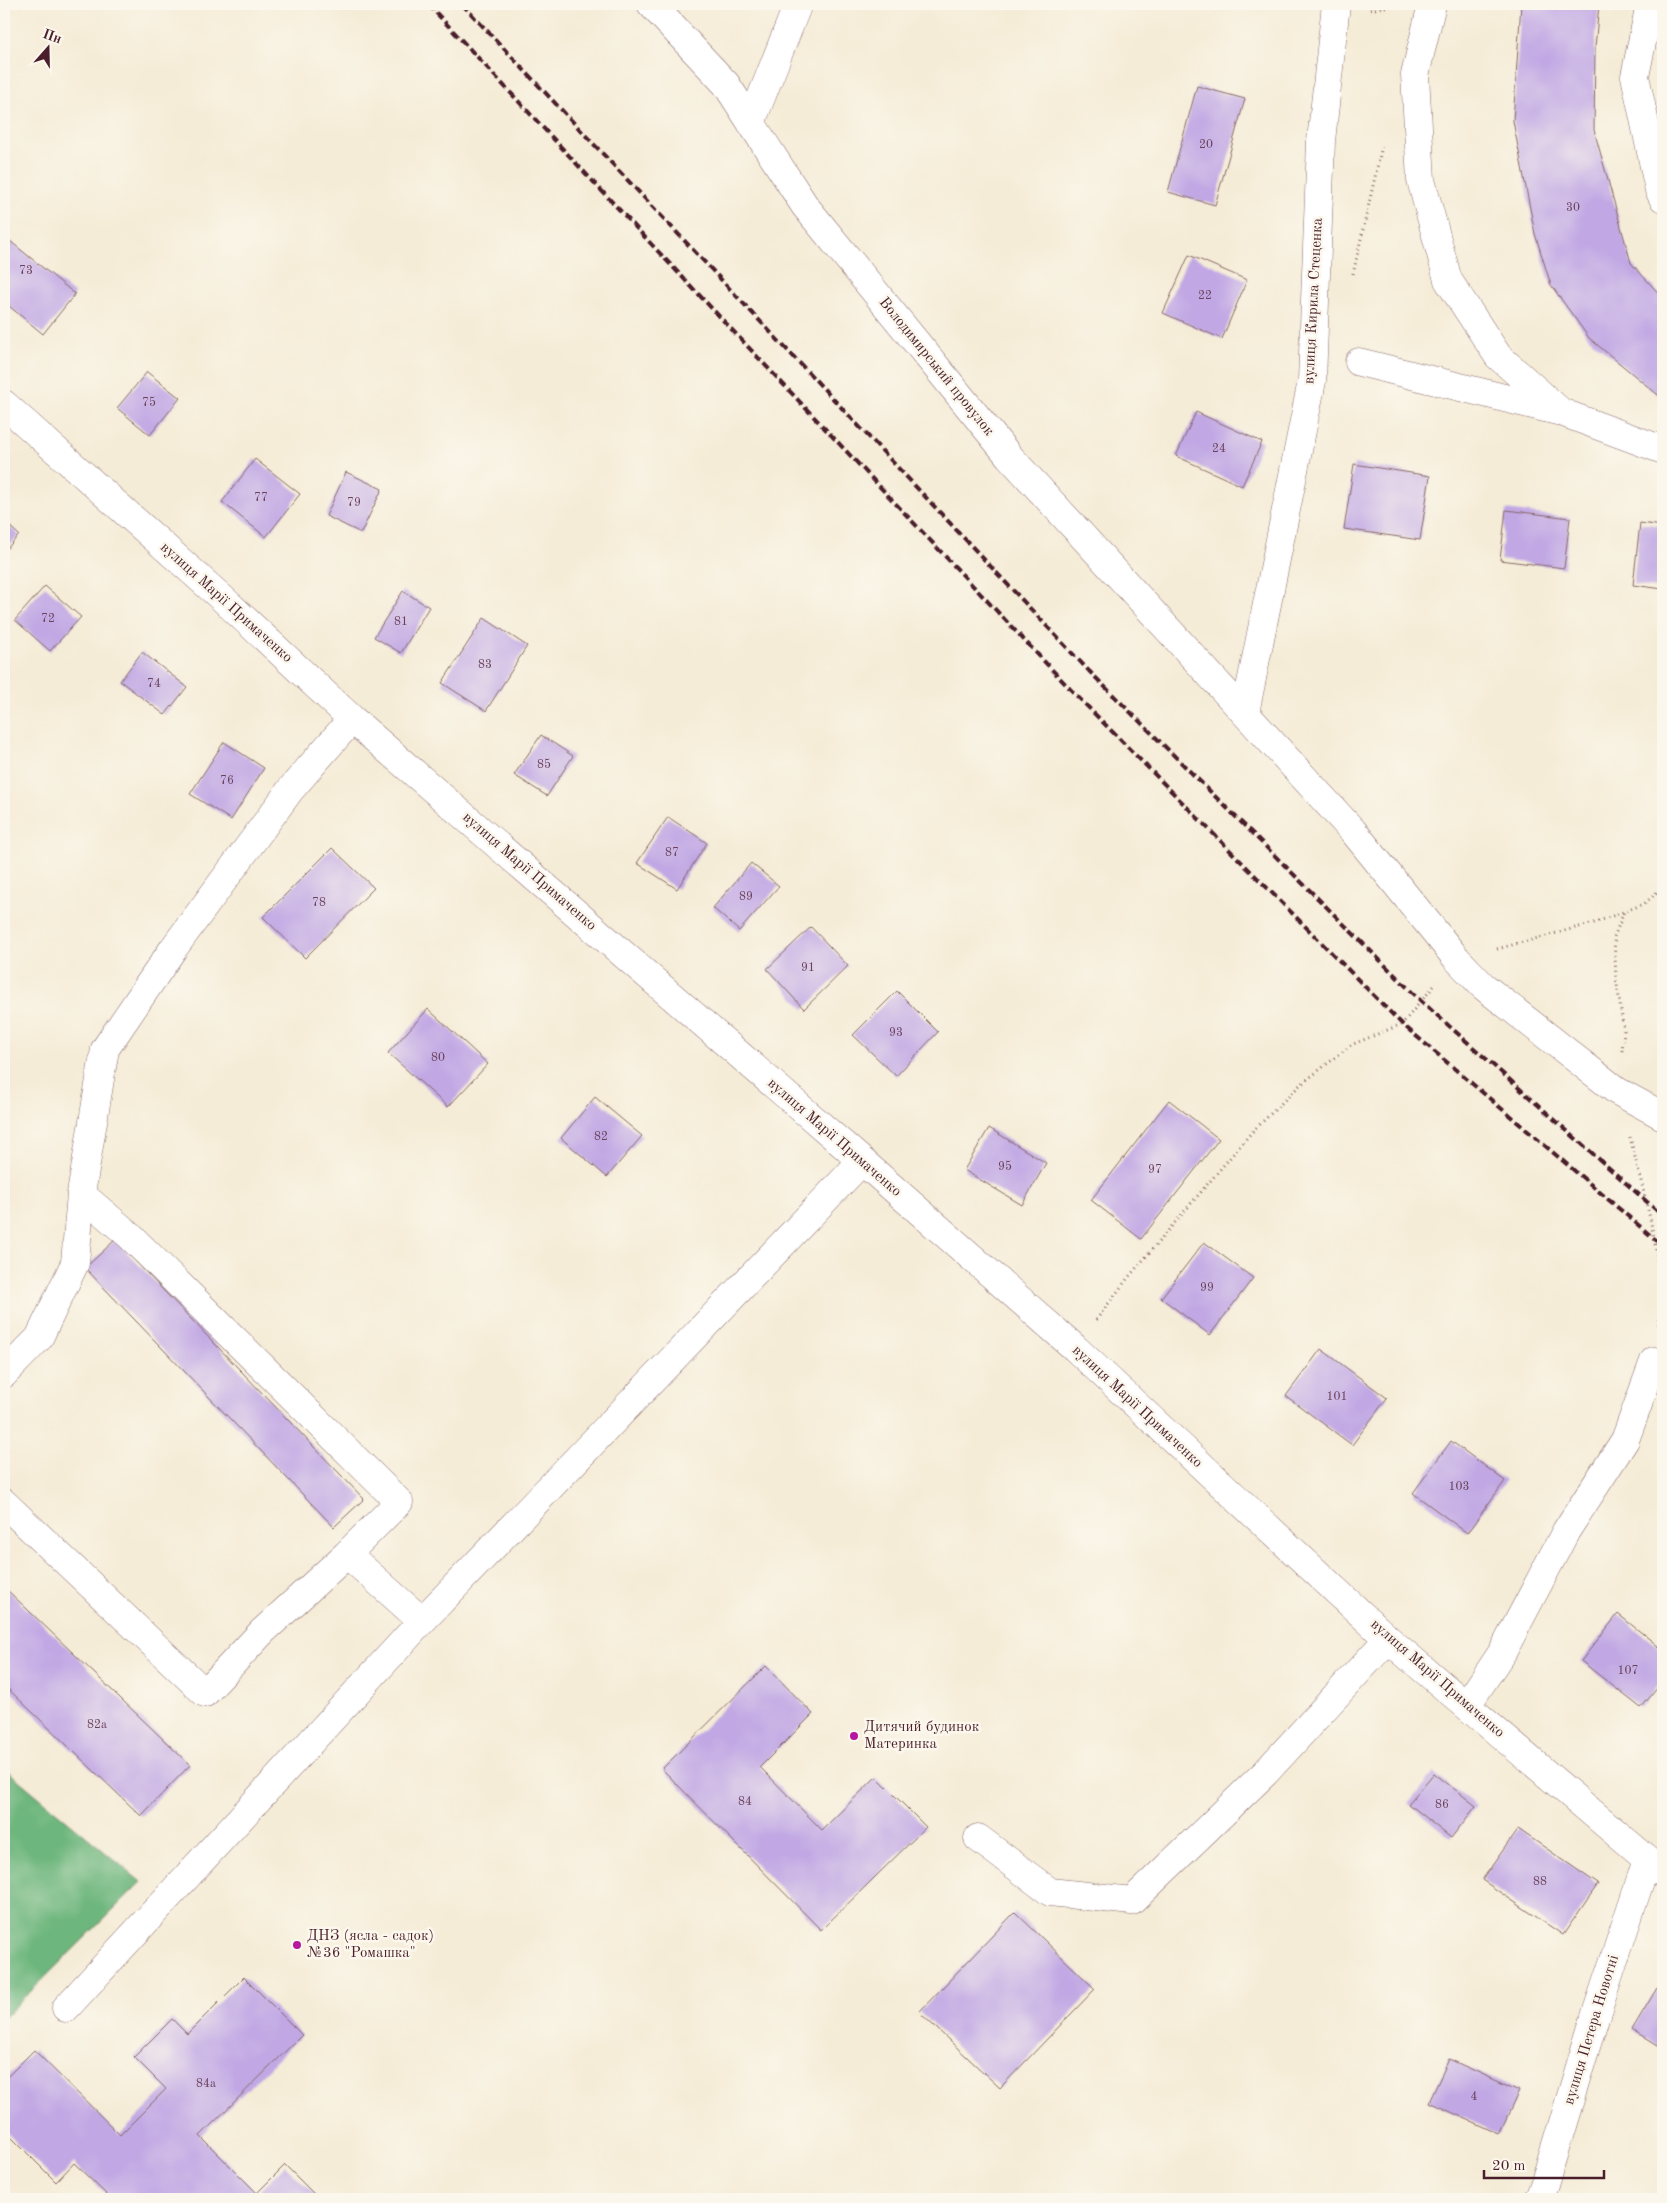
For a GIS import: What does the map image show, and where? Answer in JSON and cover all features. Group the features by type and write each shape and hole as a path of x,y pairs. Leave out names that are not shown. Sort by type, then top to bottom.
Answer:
{"street":[{"name":"Володимирський провулок","path":"651,4 726,84 805,206 1008,456 1353,830 1457,959 1483,986 1617,1091 1663,1116"},
{"path":"751,124 798,4"},
{"name":"вулиця Кирила Стеценка","path":"1245,713 1312,382 1321,141 1336,4"},
{"path":"1432,4 1415,75 1421,180 1448,280 1498,356 1561,412"},
{"path":"1650,4 1635,76 1659,190 1663,198"},
{"path":"1359,362 1561,412 1663,450"},
{"name":"вулиця Марії Примаченко","path":"4,404 223,599 352,719 1075,1348 1388,1639 1655,1867"},
{"path":"4,1374 39,1338 74,1263 81,1194 106,1049 173,948 285,797 352,719"},
{"path":"66,2008 422,1621 862,1161"},
{"path":"4,1503 205,1693 262,1632 347,1554 399,1502 128,1234 81,1194"},
{"path":"1467,1705 1503,1651 1566,1531 1625,1440 1654,1361"},
{"path":"347,1554 422,1621"},
{"path":"978,1838 1050,1892 1132,1901 1265,1773 1388,1639"},
{"name":"вулиця Петера Новотні","path":"1538,2199 1544,2185 1595,2017 1655,1867"}],"path":[{"path":"1353,276 1383,143"},
{"path":"1075,1348 1127,1279 1251,1133 1299,1086 1352,1045 1402,1024 1457,959 1594,922 1644,904 1663,887"}],"green space":[{"path":"4,1768 141,1882 4,2018"}],"building":[{"path":"1521,4 1599,4 1595,48 1594,130 1631,263 1663,298 1663,399 1589,338 1551,285 1535,234 1513,121"},
{"path":"1197,86 1245,99 1215,205 1168,192"},
{"path":"10,241 75,294 43,334 4,302 4,248"},
{"path":"1189,255 1247,280 1222,339 1163,313"},
{"path":"147,372 180,398 150,435 117,408"},
{"path":"1196,412 1262,442 1242,486 1176,456"},
{"path":"255,459 300,494 266,537 222,502"},
{"path":"1354,464 1430,476 1420,540 1344,529"},
{"path":"346,472 382,489 361,533 326,516"},
{"path":"1506,510 1570,518 1564,568 1500,560"},
{"path":"4,521 19,535 4,552"},
{"path":"1640,523 1663,526 1663,589 1633,585"},
{"path":"45,586 81,617 50,651 15,620"},
{"path":"403,591 429,607 401,653 374,637"},
{"path":"484,618 527,646 486,711 442,683"},
{"path":"142,652 187,687 165,715 120,681"},
{"path":"541,735 573,756 547,796 514,775"},
{"path":"224,742 264,768 231,820 190,794"},
{"path":"668,817 707,843 677,889 637,863"},
{"path":"332,848 374,888 305,958 263,917"},
{"path":"751,863 779,886 739,931 713,908"},
{"path":"811,927 848,966 804,1009 767,969"},
{"path":"897,991 938,1032 896,1076 853,1035"},
{"path":"428,1009 488,1064 448,1107 388,1053"},
{"path":"595,1097 642,1136 607,1177 561,1138"},
{"path":"1169,1100 1219,1139 1141,1239 1091,1200"},
{"path":"989,1128 1046,1163 1022,1205 964,1170"},
{"path":"115,1240 364,1499 334,1527 85,1268"},
{"path":"1204,1242 1253,1278 1210,1335 1161,1298"},
{"path":"1321,1349 1387,1398 1352,1445 1286,1396"},
{"path":"1451,1441 1505,1481 1467,1533 1413,1493"},
{"path":"4,1587 190,1765 141,1816 4,1685"},
{"path":"1618,1614 1663,1650 1663,1681 1641,1708 1581,1661"},
{"path":"766,1666 813,1714 760,1767 822,1830 876,1777 926,1827 821,1930 662,1769"},
{"path":"1434,1773 1476,1806 1451,1838 1408,1804"},
{"path":"1518,1829 1598,1884 1563,1935 1482,1880"},
{"path":"1015,1912 1095,1989 1000,2088 919,2012"},
{"path":"244,1977 302,2035 200,2136 257,2193 285,2165 319,2199 111,2199 74,2163 56,2182 4,2130 4,2080 34,2050 120,2135 166,2089 134,2057 172,2019 187,2034"},
{"path":"1657,1988 1663,1992 1663,2049 1632,2030"},
{"path":"1449,2059 1519,2091 1499,2134 1429,2102"}],"railway":[{"path":"428,4 1073,692 1402,1024 1663,1246"},
{"path":"462,4 1089,671 1421,1001 1663,1216"}],"place":[{"name":"Дитячий будинок Материнка","path":"854,1736"},
{"name":"ДНЗ (ясла - садок) №36 \"Ромашка\"","path":"297,1945"}]}
